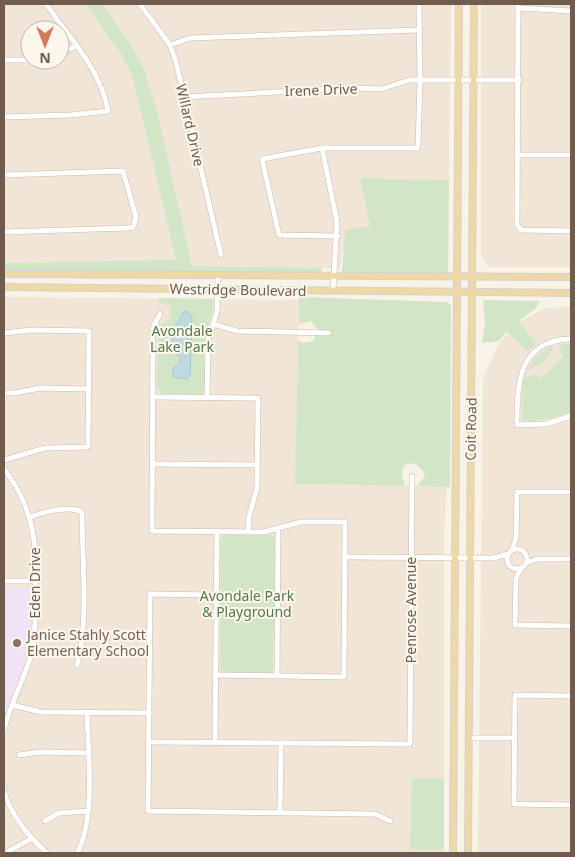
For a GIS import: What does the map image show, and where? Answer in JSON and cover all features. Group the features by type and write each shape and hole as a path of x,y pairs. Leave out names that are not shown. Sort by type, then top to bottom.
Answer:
{"main road":[{"name":"Coit Road","path":"453,853 459,4"},
{"name":"Coit Road","path":"468,853 474,4"},
{"name":"Westridge Boulevard","path":"4,274 458,278 472,276 571,277"},
{"name":"Westridge Boulevard","path":"4,287 571,293"},
{"path":"455,738 469,738"}],"street":[{"path":"4,117 70,115 108,111 105,94 96,74 46,4"},
{"name":"Willard Drive","path":"140,4 170,45 176,62 221,255"},
{"path":"338,236 279,235 262,159 322,148 418,148 420,80 419,4"},
{"path":"571,11 518,6 517,155 518,228 525,230 571,231"},
{"path":"170,45 190,38 419,30"},
{"path":"70,49 76,46"},
{"path":"4,60 20,60"},
{"name":"Irene Drive","path":"183,98 353,88 382,89 409,80 519,80"},
{"path":"322,148 335,210 338,236 333,291"},
{"path":"517,155 571,155"},
{"path":"4,175 123,171 136,217 133,226 4,232"},
{"path":"207,398 208,340 217,312 218,276"},
{"path":"160,314 153,327 152,531 248,532 278,530 304,522 345,522 344,676 216,676"},
{"path":"213,324 237,331 329,333"},
{"path":"4,334 32,330 89,331 88,447 45,448 4,460"},
{"path":"571,339 546,345 526,362 518,381 517,425 546,424 571,416"},
{"path":"4,393 15,393 40,388 88,389"},
{"path":"153,397 258,398 256,492 249,517 248,532"},
{"path":"152,464 257,465"},
{"name":"Eden Drive","path":"4,469 22,495 30,517 36,545 33,646 4,730"},
{"name":"Penrose Avenue","path":"281,743 410,744 412,476"},
{"path":"516,579 510,566 510,552 516,538 516,492 571,492"},
{"path":"30,517 56,511 72,510 82,512 82,626 81,650 77,665"},
{"path":"277,676 278,530"},
{"path":"216,742 217,532"},
{"path":"516,538 526,562"},
{"path":"345,557 494,558 510,552 523,552 537,559"},
{"path":"494,558 510,566 521,568"},
{"path":"571,559 537,559 526,562 516,579 515,625 571,626"},
{"path":"4,581 36,581"},
{"path":"217,594 150,594 148,811 375,814 390,821"},
{"path":"571,696 515,695 514,738 514,804 571,805"},
{"path":"12,704 41,712 149,713"},
{"path":"77,853 85,836 88,811 87,712"},
{"path":"469,738 514,738"},
{"path":"149,742 281,743 280,812"},
{"path":"20,755 40,752 88,753"},
{"path":"4,793 13,814 31,839 47,853"},
{"path":"45,821 59,813 88,811"},
{"path":"5,853 31,839"}],"shaded area":[{"path":"4,4 85,4 122,55 132,75 176,260 4,263"},
{"path":"103,4 451,4 449,180 360,178 370,226 343,250 340,268 192,266 158,115 144,69 133,48"},
{"path":"481,4 571,4 571,267 488,267 481,255"},
{"path":"4,297 299,300 295,484 447,486 444,535 444,853 4,853"},
{"path":"571,306 571,853 478,853 483,377 500,342 521,321 544,309"},
{"name":"Janice Stahly Scott Elementary School","path":"4,588 31,588 31,634 28,652 6,711 4,711"}],"green space":[{"path":"85,4 103,4 133,48 144,69 158,115 192,266 322,268 320,275 4,271 4,263 176,260 132,75 122,55"},
{"path":"360,178 449,180 448,273 342,273 345,230 370,226"},
{"path":"299,297 448,302 451,306 450,487 417,486 425,476 420,467 412,463 405,465 403,469 402,476 405,486 295,484 298,340 302,343 313,341 318,330 311,321 299,324"},
{"name":"Avondale Lake Park","path":"159,298 213,299 213,308 204,348 205,390 201,394 162,394 157,388 158,326 171,318 169,305 159,302"},
{"path":"483,300 540,301 536,308 519,321 536,344 527,351 507,332 499,341 482,343 485,323"},
{"path":"562,344 571,344 571,412 547,419 522,420 523,379 536,374 539,379 556,365 563,356 559,351"},
{"path":"551,346 553,349 542,363 528,370 535,357"},
{"name":"Avondale Park & Playground","path":"224,535 272,535 275,538 273,670 270,673 223,672 220,669 221,538"},
{"path":"412,778 444,778 444,850 410,849"}],"water":[{"path":"187,311 192,317 190,375 187,379 173,377 173,368 180,363 180,358 175,352 172,340 183,312"}],"place":[{"name":"Janice Stahly Scott Elementary School","path":"17,643"}]}
